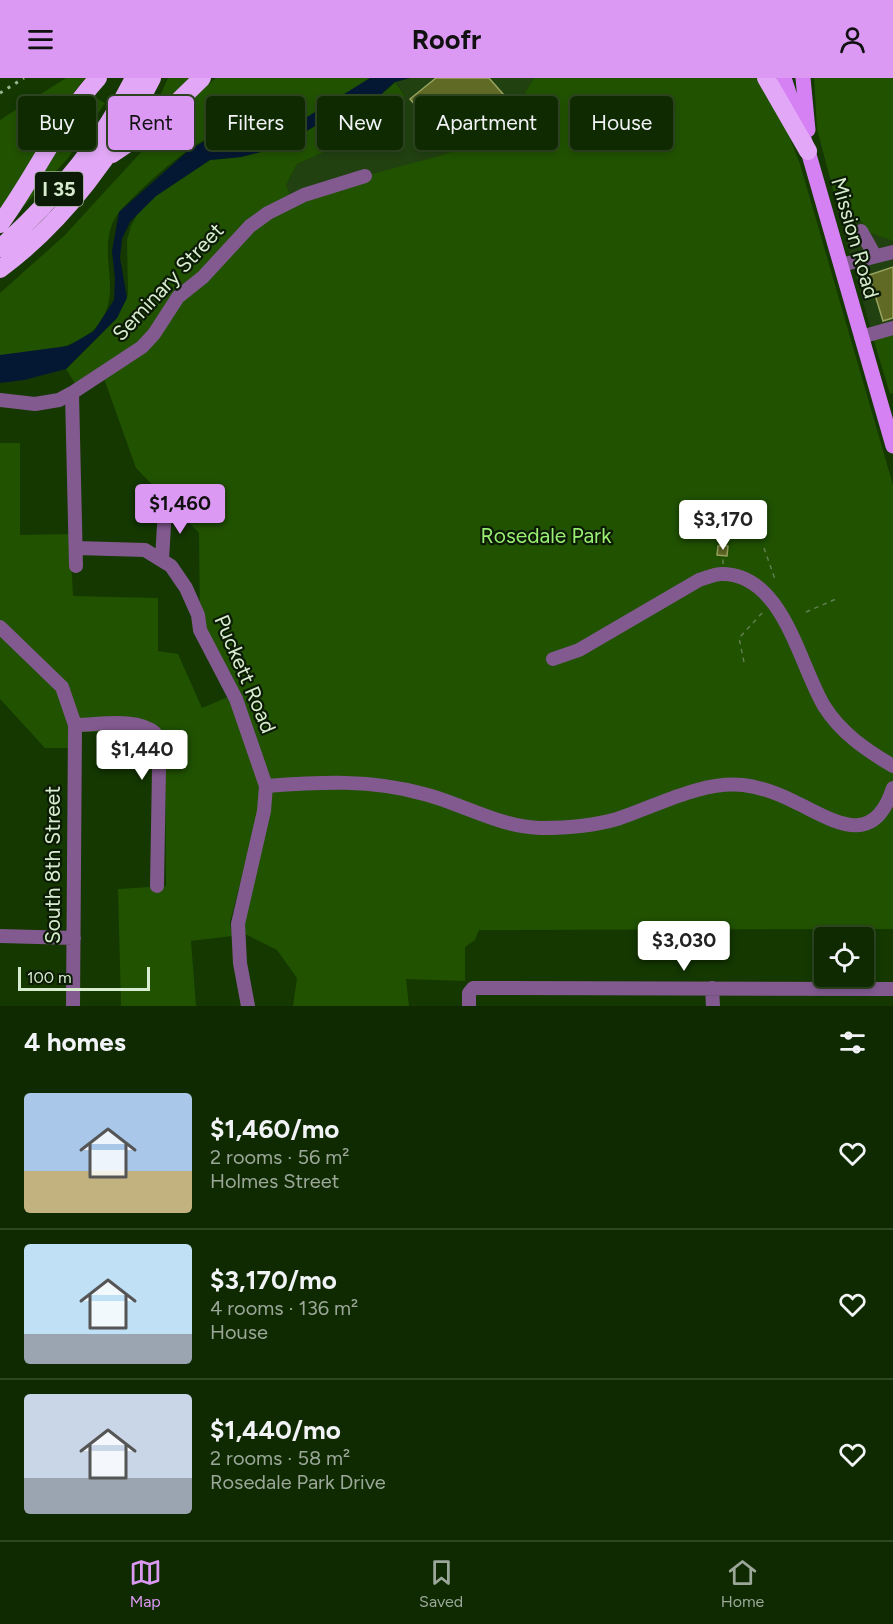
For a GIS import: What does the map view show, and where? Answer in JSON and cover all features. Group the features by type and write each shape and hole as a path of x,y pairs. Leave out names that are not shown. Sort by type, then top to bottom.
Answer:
{"highway":[{"path":"0,224 17,201 69,114 98,78"},
{"name":"I 35","path":"2,261 76,170 110,122 134,78"},
{"name":"I 35","path":"2,261 50,224 81,190 139,104 152,78"},
{"path":"103,160 152,127 202,78"},
{"path":"766,78 808,151"}],"main road":[{"name":"Mission Road","path":"784,78 808,151 861,337 889,415 893,446"},
{"path":"803,78 808,151"}],"street":[{"name":"Seminary Street","path":"0,400 35,404 59,400 72,393 142,347 178,297 203,277 250,226 268,213 304,195 365,176"},
{"path":"861,231 875,256"},
{"path":"841,265 893,252"},
{"path":"861,337 893,328"},
{"path":"72,393 76,566"},
{"path":"162,560 165,508"},
{"name":"Puckett Road","path":"76,548 145,550 162,560 186,588 198,615 200,630 236,699 266,786 264,811 238,924 240,963 248,1006"},
{"path":"553,659 579,650 699,580 721,574 739,577 761,588 778,608 824,706 845,733 893,766"},
{"name":"South 8th Street","path":"0,627 63,687 75,724 74,1006"},
{"path":"75,724 139,724 155,734 159,769 157,886"},
{"path":"266,786 321,782 367,783 425,794 510,825 537,828 567,827 615,819 703,790 742,785 769,790 829,821 847,826 862,824 878,817 893,789"},
{"path":"0,936 74,938"},
{"path":"469,1006 469,993 473,988 893,988"},
{"path":"712,988 713,1006"}],"path":[{"path":"764,548 776,582"},
{"path":"806,612 836,599"},
{"path":"744,662 739,638 773,602"}],"shaded area":[{"path":"410,78 534,78 523,96 415,96 415,150 455,150 295,207 286,185 297,164 328,150 403,150 403,97 405,95 395,82"},
{"path":"858,217 871,233 893,241 893,332 873,338 841,221"}],"green space":[{"path":"66,78 85,78 72,96 38,96"},
{"path":"168,78 190,78 172,96 160,96"},
{"path":"216,78 370,78 343,96 317,96 317,113 305,120 305,96 206,96 206,140 194,147 194,96"},
{"name":"Rosedale Park","path":"534,78 758,78 777,105 800,164 893,485 893,929 814,927 814,929 479,930 475,940 465,947 465,981 406,979 409,1006 293,1006 297,978 277,950 239,931 266,786 200,630 199,533 136,468 102,373 77,387 66,369 117,318 128,294 127,240 139,211 156,196 210,160 241,157 268,150 305,150 305,132 317,125 317,150 328,150 297,164 286,185 292,200 342,182 455,150 558,150 558,96 523,96"},
{"path":"814,78 893,78 893,241 870,233 858,217 841,220 817,129"},
{"name":"Rosedale Park","path":"395,82 405,96 403,98 403,96 379,96"},
{"path":"96,98 105,103 96,116"},
{"path":"18,109 18,150 38,150 0,215 0,120"},
{"path":"53,150 73,150 24,206 22,205"},
{"path":"143,150 189,150 142,189 115,218 108,246 110,284 108,305 101,321 89,334 57,348 0,355 0,293 64,236"},
{"path":"893,332 893,393 890,394 873,338"},
{"path":"0,443 20,443 20,535 70,534 73,596 158,598 158,651 178,654 202,708 228,697 260,786 260,806 230,922 232,936 191,941 196,1006 121,1006 118,889 166,886 165,741 139,732 82,732 81,748 45,748 0,699"}],"water":[{"path":"370,78 410,78 395,82 379,96 341,96"},
{"path":"317,111 317,125 305,132 305,118"},
{"path":"206,140 206,150 268,150 241,157 210,160 156,196 130,222 122,239 120,258 127,298 117,318 66,369 24,380 0,383 0,355 68,346 94,331 114,300 115,279 112,251 119,212 189,150 194,150 194,147"}],"building":[{"path":"436,78 489,78 503,94 501,96 415,96 415,105 410,99"},
{"path":"893,267 893,318 883,321 869,275"},
{"path":"718,546 728,546 727,556 717,555"}],"railway":[{"path":"0,93 24,78"}]}
